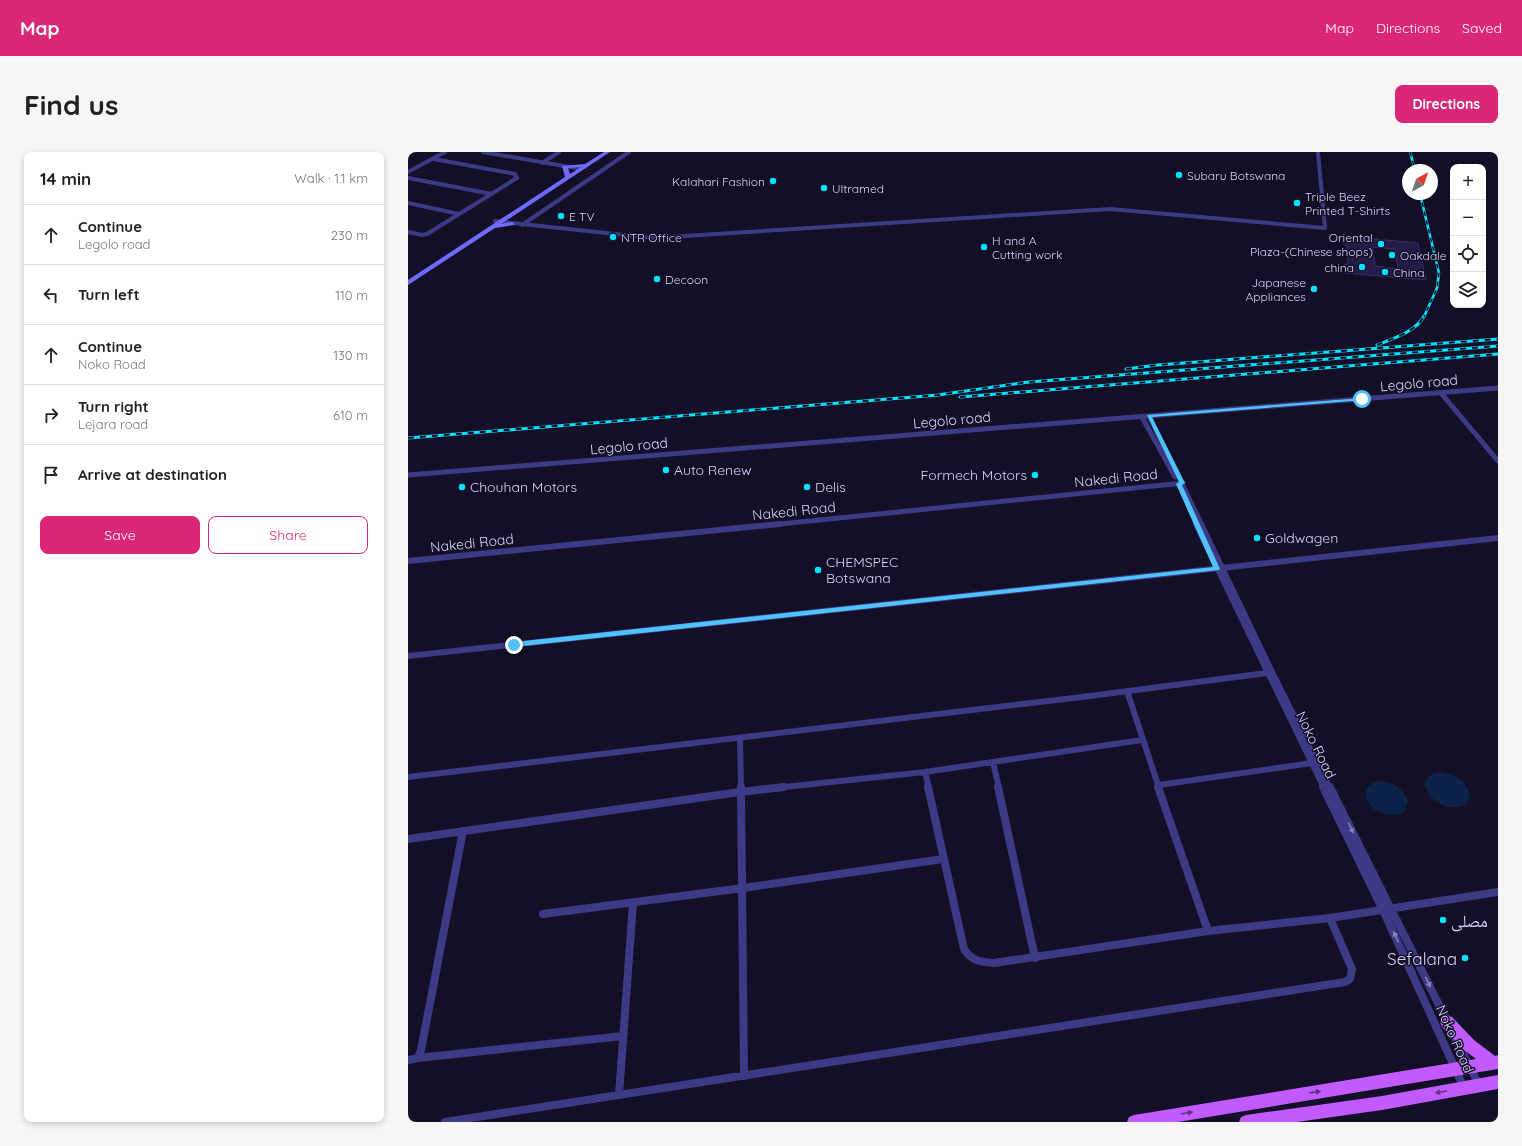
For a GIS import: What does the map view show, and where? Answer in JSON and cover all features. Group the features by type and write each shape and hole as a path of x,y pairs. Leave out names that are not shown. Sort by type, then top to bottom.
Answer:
{"main road":[{"path":"408,283 603,152"},
{"path":"408,278 607,152"},
{"path":"564,167 580,168"},
{"path":"564,167 567,171 567,176"},
{"path":"486,231 503,225 512,224 507,217"},
{"path":"1447,1022 1469,1045 1496,1063"},
{"path":"1134,1122 1496,1063"},
{"path":"1246,1122 1382,1103 1498,1082"}],"street":[{"path":"408,172 445,152"},
{"path":"483,152 564,167"},
{"path":"502,155 507,152"},
{"path":"542,162 559,152"},
{"path":"522,225 629,152"},
{"path":"498,222 661,238 1110,209 1325,228 1318,152"},
{"path":"408,232 422,235 428,234 515,180 517,176 434,159"},
{"path":"408,178 492,194"},
{"path":"408,204 459,214"},
{"name":"Legolo road","path":"408,475 1498,388"},
{"path":"1441,393 1498,461"},
{"name":"Noko Road","path":"1146,416 1181,484 1267,673 1383,910 1464,1088"},
{"name":"Nakedi Road","path":"408,561 1181,484"},
{"path":"408,656 1498,538"},
{"path":"1219,568 1392,908 1479,1085"},
{"path":"408,777 1267,673"},
{"path":"1127,691 1142,740 1159,785 1208,931"},
{"path":"740,738 743,888 744,1076"},
{"path":"408,838 740,792 925,772 1142,740"},
{"path":"992,762 1035,958"},
{"path":"1159,785 1312,763"},
{"path":"925,772 964,949 970,958 977,962 994,963 1035,958 1208,931 1330,918 1498,892"},
{"path":"418,1058 463,831"},
{"path":"542,914 743,888 943,859"},
{"path":"619,1095 633,903"},
{"path":"445,1122 1345,982 1350,979 1352,969 1330,918"},
{"path":"408,1060 623,1036"}],"water":[{"path":"1442,772 1450,774 1465,784 1469,792 1469,799 1467,803 1459,807 1450,807 1433,799 1425,786 1426,779 1432,775"},
{"path":"1376,781 1387,782 1396,786 1403,792 1408,801 1405,811 1391,815 1384,814 1372,807 1366,795 1367,787"}],"building":[{"path":"1342,236 1418,243 1426,280 1345,273 1345,264 1348,264 1347,245 1344,245","holes":["1373,247 1395,249 1398,269 1375,266"]}],"railway":[{"path":"1410,152 1413,164"},
{"path":"1421,200 1439,273 1437,288 1424,317"},
{"path":"1377,345 1410,330 1416,326 1424,316"},
{"path":"1126,369 1158,365 1498,339"},
{"path":"408,438 938,395 1029,382 1498,346"},
{"path":"960,397 1498,354"}],"place":[{"name":"Subaru Botswana","path":"1179,175"},
{"name":"Kalahari Fashion","path":"773,181"},
{"name":"Ultramed","path":"824,188"},
{"name":"Triple Beez Printed T-Shirts","path":"1297,203"},
{"name":"E TV","path":"561,216"},
{"name":"NTR Office","path":"613,237"},
{"name":"Oriental Plaza-(Chinese shops)","path":"1381,244"},
{"name":"H and A Cutting work","path":"984,247"},
{"name":"Oakdale","path":"1392,255"},
{"name":"china","path":"1362,267"},
{"name":"China","path":"1385,272"},
{"name":"Decoon","path":"657,279"},
{"name":"Japanese Appliances","path":"1314,289"},
{"name":"Auto Renew","path":"666,470"},
{"name":"Formech Motors","path":"1035,475"},
{"name":"Chouhan Motors","path":"462,487"},
{"name":"Delis","path":"807,487"},
{"name":"Goldwagen","path":"1257,538"},
{"name":"CHEMSPEC Botswana","path":"818,570"},
{"name":"مصلى","path":"1443,920"},
{"name":"Sefalana","path":"1465,958"}],"route":[{"path":"514,645 1216,569 1179,484 1183,483 1149,416 1362,399"}]}
